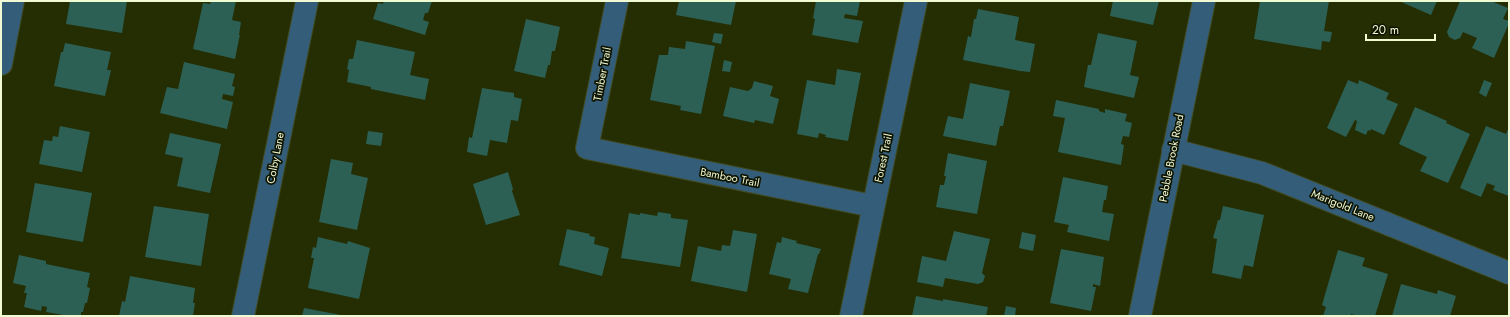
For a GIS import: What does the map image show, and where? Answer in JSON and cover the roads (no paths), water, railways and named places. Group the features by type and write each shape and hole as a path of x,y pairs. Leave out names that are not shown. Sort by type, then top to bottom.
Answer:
{"street":[{"path":"1,64 13,1"},
{"name":"Colby Lane","path":"243,316 307,1"},
{"name":"Timber Trail","path":"587,148 616,1"},
{"name":"Forest Trail","path":"851,316 916,1"},
{"name":"Pebble Brook Road","path":"1140,316 1204,1"},
{"name":"Bamboo Trail","path":"587,148 873,206"},
{"name":"Marigold Lane","path":"1173,150 1262,173 1509,273"}]}
